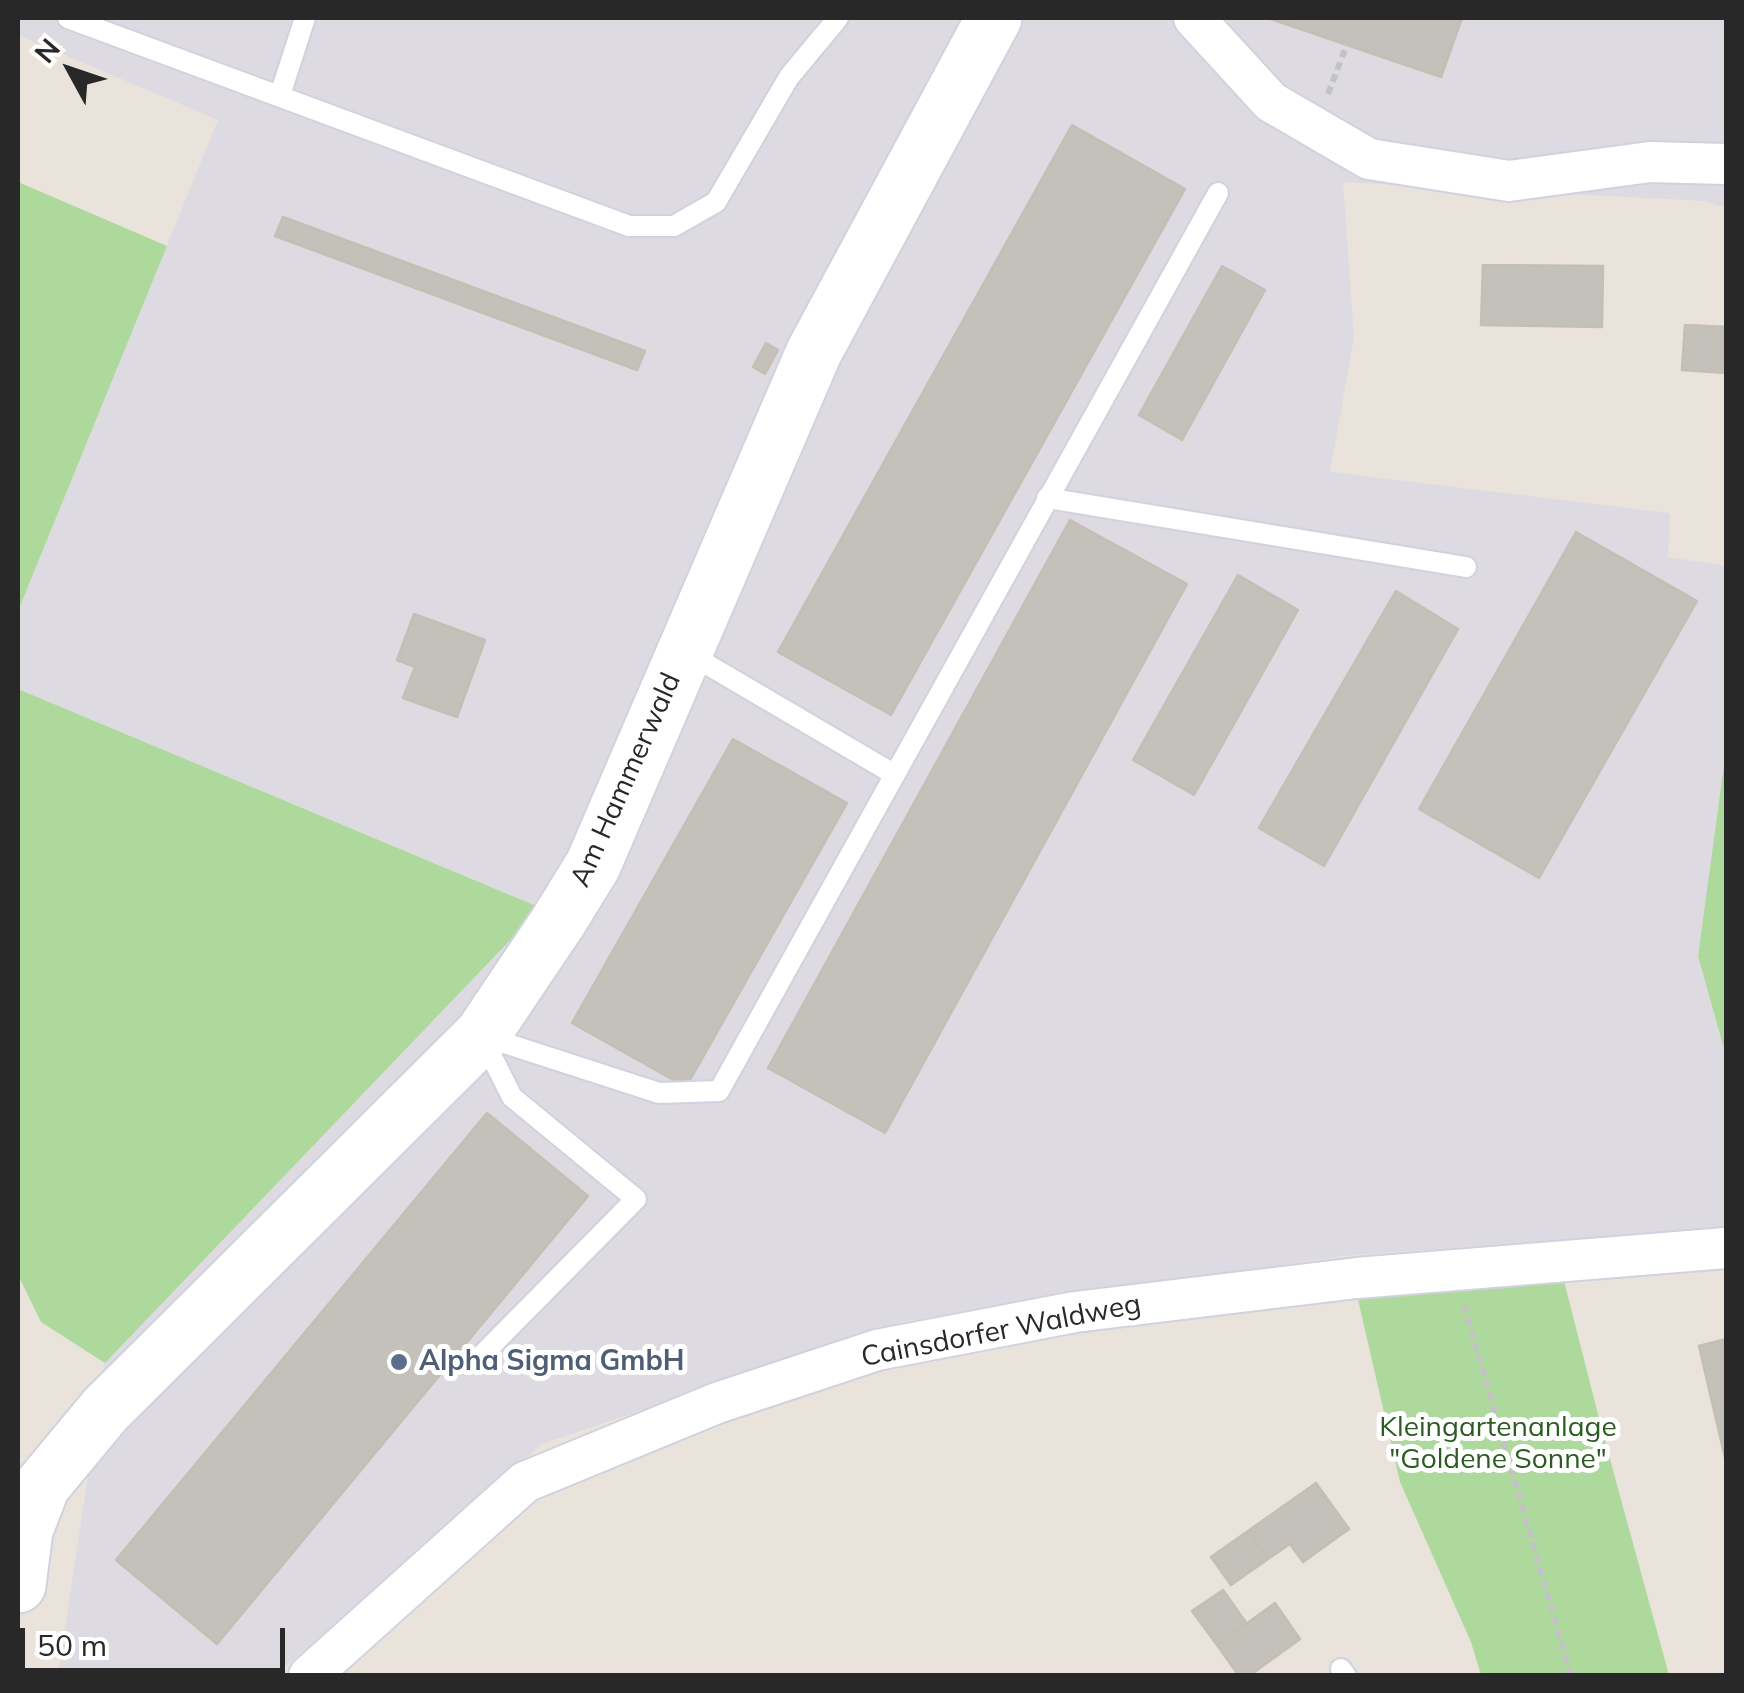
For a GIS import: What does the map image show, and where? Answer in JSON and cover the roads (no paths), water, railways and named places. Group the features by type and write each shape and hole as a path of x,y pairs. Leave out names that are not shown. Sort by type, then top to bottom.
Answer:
{"main road":[{"name":"Am Hammerwald","path":"18,1585 25,1530 42,1486 105,1410 482,1036 593,865 814,352 994,18"}],"street":[{"path":"1194,18 1271,102 1368,158 1510,181 1650,162 1726,164"},
{"name":"Cainsdorfer Waldweg","path":"310,1676 525,1482 718,1403 877,1350 1075,1312 1456,1270 1726,1248"}],"lane":[{"path":"68,18 629,226 674,226 716,202 790,76 838,18"},
{"path":"280,95 305,18"},
{"path":"482,1036 659,1093 719,1090 1218,193"},
{"path":"1047,498 1466,566"},
{"path":"684,651 892,773"},
{"path":"482,1036 512,1097 636,1199 482,1355"}],"place":[{"name":"Alpha Sigma GmbH","path":"399,1362"}],"park label":[{"name":"Kleingartenanlage \"Goldene Sonne\"","path":"1498,1444"}]}
